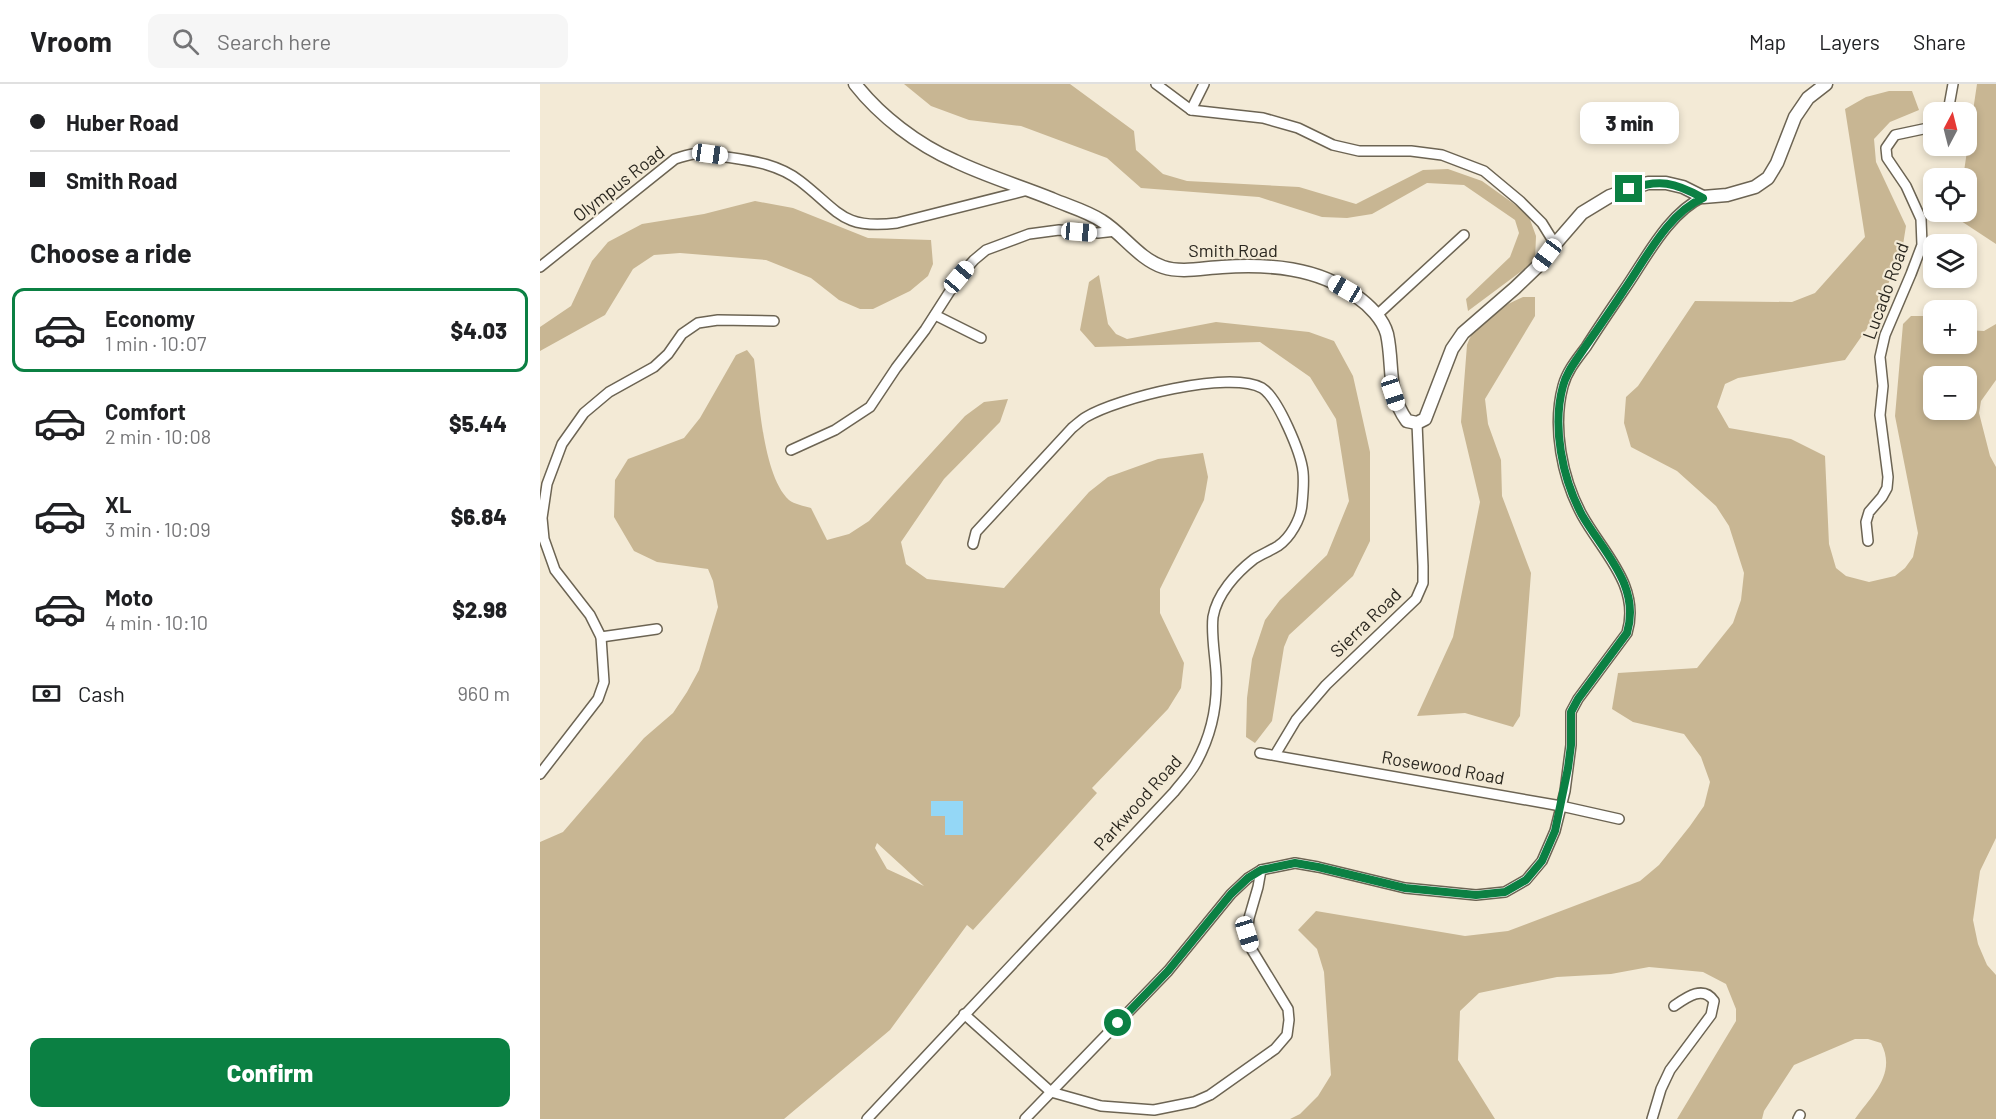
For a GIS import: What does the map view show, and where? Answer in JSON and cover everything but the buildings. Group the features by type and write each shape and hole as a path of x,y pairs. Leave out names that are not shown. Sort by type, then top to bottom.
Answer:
{"street":[{"name":"Smith Road","path":"855,84 867,98 916,139 952,160 1101,220 1150,260 1164,267 1182,270 1275,267 1305,272 1333,282 1357,296 1377,315 1387,333 1393,393 1398,409 1407,421 1417,423"},
{"path":"1156,84 1191,110 1263,118 1298,128 1334,145 1359,152 1411,151 1442,155 1484,171 1542,223 1555,244"},
{"path":"1191,110 1204,84"},
{"path":"1025,1119 1168,971 1231,894 1248,878 1261,870 1295,863 1405,888 1476,895 1505,892 1526,880 1542,861 1555,831 1561,806 1571,745 1571,712 1578,699 1627,633 1631,612 1630,598 1624,581 1582,513 1568,480 1560,444 1559,420 1563,385 1576,361 1664,232 1681,211 1690,203 1703,198 1755,187 1768,178 1778,163 1795,117 1808,98 1827,84"},
{"path":"1950,102 1953,84"},
{"name":"Lucado Road","path":"1868,541 1866,522 1869,512 1887,488 1888,477 1880,415 1883,386 1880,357 1885,335 1922,245 1922,219 1906,186 1887,158 1886,148 1895,135 1923,129"},
{"name":"Olympus Road","path":"540,267 675,159 693,154 710,154 760,162 778,168 799,180 837,213 853,222 874,226 897,224 1028,190"},
{"path":"1417,423 1425,419 1452,349 1463,333 1539,265 1582,213 1610,196 1648,183 1666,183 1683,187 1703,198"},
{"path":"791,450 835,430 870,407 959,277 986,250 1029,234 1059,230 1098,233 1116,231"},
{"path":"1377,315 1464,235"},
{"path":"935,315 981,338"},
{"path":"540,774 598,699 604,682 601,637 590,615 555,570 544,539 543,518 547,484 562,444 584,413 609,392 654,367 668,354 682,334 698,323 718,320 774,321"},
{"name":"Parkwood Road","path":"867,1119 1174,792 1195,765 1207,740 1215,709 1213,617 1220,599 1233,578 1255,559 1280,544 1294,528 1302,507 1304,475 1300,456 1271,396 1261,387 1245,383 1203,383 1161,392 1112,406 1086,417 1072,428 976,532 973,544"},
{"name":"Sierra Road","path":"1275,755 1296,720 1326,685 1416,599 1423,583 1417,423"},
{"path":"601,637 657,629"},
{"name":"Rosewood Road","path":"1260,753 1561,806 1620,819"},
{"path":"964,1014 1051,1092 1101,1106 1154,1110 1194,1102 1210,1095 1275,1049 1287,1035 1288,1009 1252,950 1247,934 1261,870"},
{"path":"1652,1119 1661,1089 1670,1070 1711,1015 1714,1001 1710,995 1702,992 1689,996 1674,1006"}],"shaded area":[{"path":"904,84 1070,84 1134,131 1136,150 1163,174 1187,181 1299,187 1356,204 1423,170 1448,169 1482,181 1528,214 1536,236 1535,261 1468,311 1466,299 1510,257 1519,233 1515,220 1464,185 1427,183 1372,214 1347,218 1322,217 1259,197 1141,188 1107,158 1021,126 969,120 931,106"},
{"path":"1977,84 1996,84 1996,244 1963,222 1977,222 1977,168 1964,168 1966,156 1977,156 1977,102 1974,102"},
{"path":"1889,91 1912,91 1919,110 1890,122 1874,139 1876,162 1906,226 1902,251 1873,320 1845,360 1738,378 1725,384 1717,407 1729,428 1791,439 1825,456 1829,544 1836,568 1846,576 1869,582 1895,576 1913,557 1918,533 1895,416 1903,324 1911,316 1923,316 1923,354 1977,354 1977,331 1984,331 1996,324 1996,380 1981,401 1979,413 1990,456 1996,467 1996,838 1980,871 1973,920 1978,944 1987,965 1996,975 1996,1119 1855,1119 1875,1093 1886,1065 1881,1043 1868,1039 1855,1039 1794,1065 1764,1111 1762,1119 1677,1119 1736,1021 1736,1009 1726,984 1703,972 1649,967 1611,974 1557,977 1479,993 1460,1011 1458,1060 1495,1119 1290,1119 1300,1114 1318,1096 1331,1075 1324,972 1317,949 1298,930 1316,911 1465,936 1508,931 1640,881 1659,865 1704,806 1710,782 1701,757 1684,734 1633,722 1612,709 1618,673 1697,668 1733,623 1741,600 1744,573 1729,526 1716,506 1677,471 1631,447 1624,423 1626,397 1638,386 1695,301 1792,302 1815,293 1865,237 1845,109 1866,97"},
{"path":"755,201 793,208 868,238 931,240 933,264 928,276 910,291 873,309 860,309 839,300 811,278 766,260 680,253 654,255 633,269 605,315 540,351 540,327 571,306 592,261 608,242 642,224 704,214"},
{"path":"1099,275 1108,324 1116,334 1127,339 1216,322 1309,332 1334,341 1353,376 1370,452 1370,541 1353,576 1289,635 1284,647 1272,721 1255,743 1246,737 1247,698 1252,659 1265,620 1280,600 1327,555 1349,501 1336,419 1310,377 1260,342 1095,347 1080,330 1089,282"},
{"path":"1523,297 1535,297 1535,316 1485,399 1488,424 1501,460 1502,496 1531,573 1520,716 1513,727 1465,713 1417,716 1453,637 1480,502 1461,422 1467,345 1482,320 1496,310"},
{"path":"747,350 754,359 767,454 780,488 789,500 811,508 827,540 849,534 869,521 965,416 984,402 1008,399 1000,422 944,479 901,542 906,564 927,579 1004,588 1089,492 1108,477 1158,459 1203,453 1208,477 1204,500 1160,589 1160,613 1184,663 1181,688 1168,709 1092,788 1097,793 973,930 967,925 890,1030 784,1119 540,1119 540,842 563,832 644,738 673,713 699,670 718,607 708,569 657,562 634,551 614,517 615,480 628,459 684,438 700,418 736,355","holes":["877,843 924,886 887,869 875,848"]}],"water":[{"path":"931,801 963,801 963,835 945,835 945,816 931,816"}],"route":[{"path":"1118,1023 1168,971 1231,894 1248,878 1261,870 1295,863 1405,888 1476,895 1505,892 1526,880 1542,861 1555,831 1564,791 1571,745 1571,712 1578,699 1627,633 1631,612 1630,598 1624,581 1582,513 1568,480 1560,444 1559,420 1563,385 1567,374 1664,232 1690,203 1703,198 1683,187 1666,183 1648,183 1629,189"}]}
